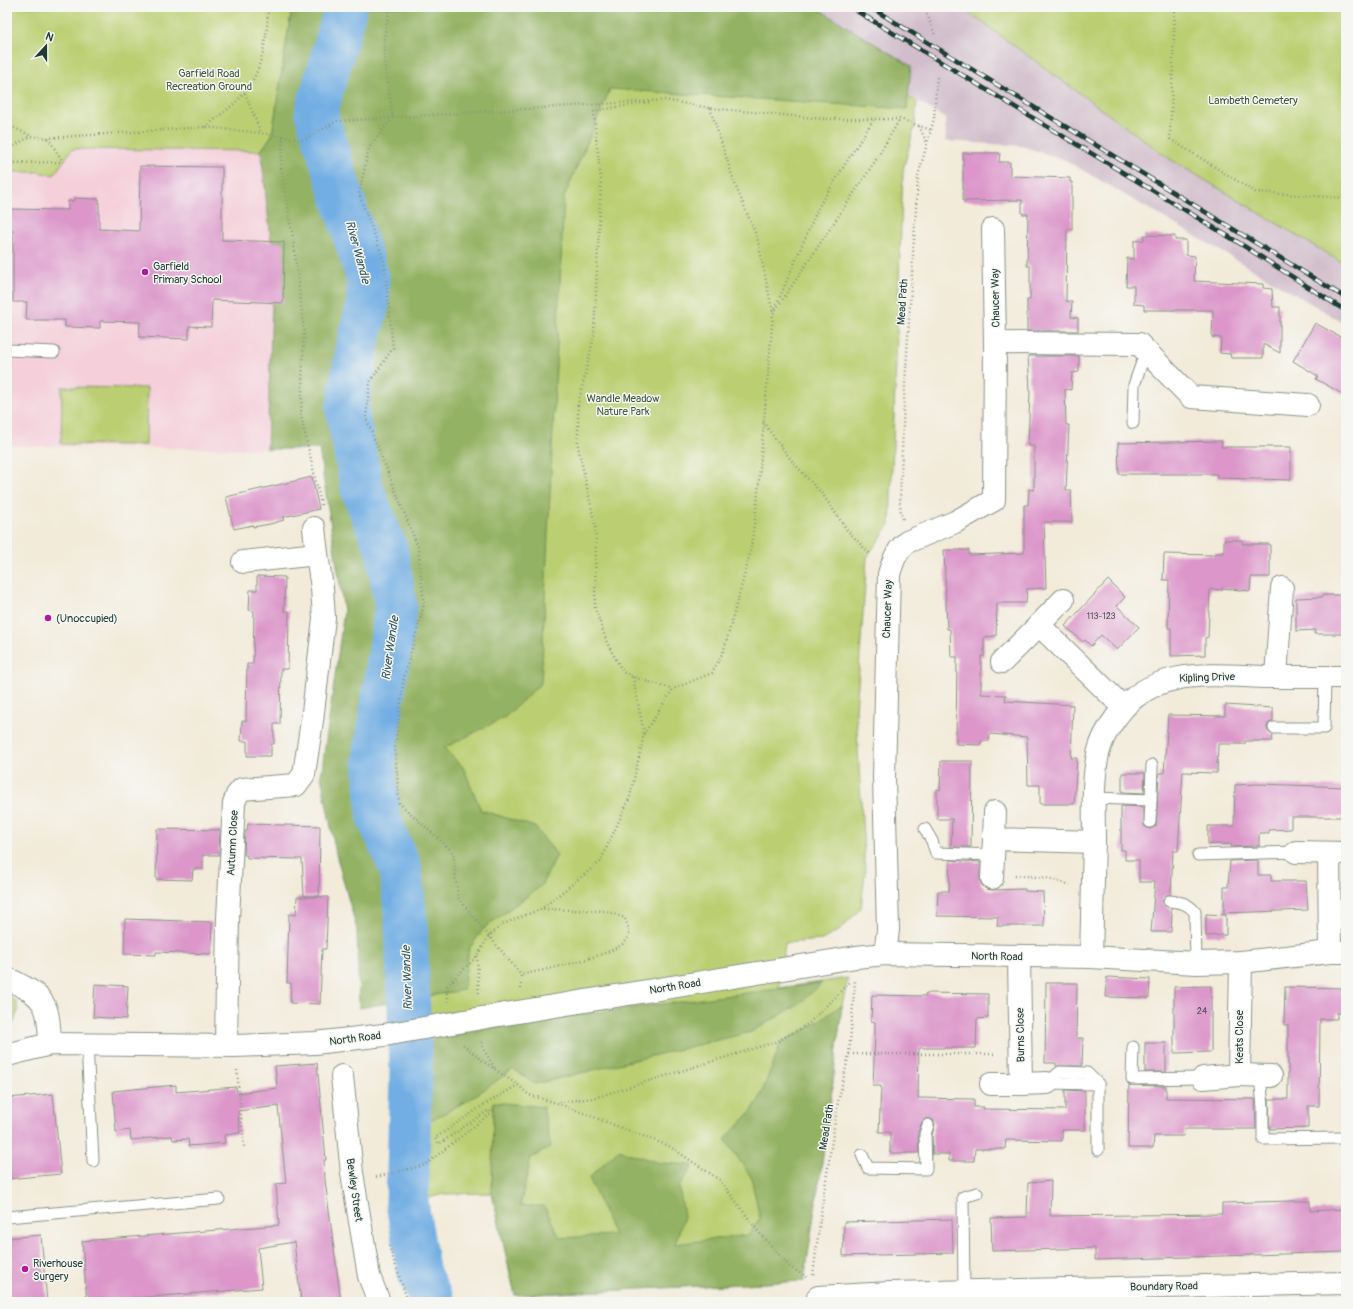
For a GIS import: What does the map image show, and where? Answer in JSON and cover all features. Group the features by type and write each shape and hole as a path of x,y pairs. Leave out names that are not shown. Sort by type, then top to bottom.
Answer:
{"street":[{"name":"Chaucer Way","path":"885,954 888,930 884,777 889,574 894,557 901,546 907,542 955,522 994,500 995,343 993,230"},
{"path":"995,343 1139,344 1191,397 1308,405"},
{"name":"Autumn Close","path":"226,1045 228,918 234,803 237,795 242,789 296,785 304,774 324,618 322,588 314,528"},
{"path":"243,562 317,554"},
{"path":"1276,677 1282,588"},
{"path":"1002,662 1063,600"},
{"path":"1039,625 1123,707"},
{"name":"Kipling Drive","path":"1090,957 1095,771 1098,753 1107,730 1123,707 1147,688 1177,677 1208,675 1335,677"},
{"path":"995,812 993,862 1094,842"},
{"path":"1296,852 1338,853 1338,952"},
{"name":"North Road","path":"7,1055 50,1044 226,1045 315,1043 384,1035 520,1010 856,957 885,954 1090,957 1196,963 1241,962 1338,952"},
{"name":"Burns Close","path":"1019,956 1021,1084"},
{"name":"Keats Close","path":"1203,1078 1257,1076 1241,962"},
{"path":"7,979 34,992 45,1005 48,1012 50,1044"},
{"name":"Bewley Street","path":"342,1076 352,1173 369,1276 379,1302"},
{"path":"991,1084 1047,1082"},
{"name":"Boundary Road","path":"819,1302 818,1297 964,1291 1072,1295 1346,1283"}],"lane":[{"path":"7,350 54,352"},
{"path":"1133,423 1134,385 1146,351"},
{"path":"1274,728 1324,728 1335,677"},
{"path":"1150,822 1152,765"},
{"path":"1094,798 1151,800"},
{"path":"925,829 932,841 936,853 993,862"},
{"path":"1198,856 1296,852"},
{"path":"1170,901 1183,903 1191,907 1195,912 1196,963"},
{"path":"87,1044 93,1161"},
{"path":"1133,1047 1132,1079 1203,1078"},
{"path":"1047,1082 1060,1072 1087,1073 1098,1084 1098,1150"},
{"path":"1257,1076 1263,1107 1262,1139 1342,1138"},
{"path":"862,1155 868,1168 926,1169 925,1134 928,1125"},
{"path":"964,1291 963,1197 977,1193"},
{"path":"7,1217 218,1198"}],"path":[{"path":"205,127 245,93 256,75 268,25 268,7"},
{"path":"390,7 384,36 385,66 393,117 369,148 359,194 384,261 393,348 370,382 366,418 418,547 424,605 404,677 395,748 399,802 453,852 458,898 521,974 520,1010"},
{"path":"924,7 935,35"},
{"path":"1175,7 1170,139 1255,192 1346,198"},
{"name":"Mead Path","path":"908,523 901,514 900,502 904,401 918,176 936,109 937,77"},
{"path":"245,93 261,132"},
{"path":"665,100 594,111 601,179 594,336 578,405 578,446 596,529 595,608 608,643 623,672 633,677 673,689"},
{"path":"7,124 31,136 48,138 205,127 261,132 303,140 337,121 665,100 710,108 825,119 900,119 931,130"},
{"path":"449,1010 447,986 477,956 489,936 503,924 541,909 600,862 630,797 644,734 673,689 712,673 724,650 750,554 757,504 773,314 757,237 736,187 710,108"},
{"path":"773,314 874,163 900,119"},
{"path":"773,314 818,206 873,120"},
{"path":"918,126 927,144"},
{"path":"7,150 31,136"},
{"path":"283,136 281,166 294,245 304,331 301,416 323,509 314,528"},
{"path":"7,163 63,162 48,138"},
{"path":"763,422 791,460 823,495 847,530 875,560"},
{"path":"633,677 644,734"},
{"path":"993,862 1073,885"},
{"path":"521,974 583,960 618,947 626,941 630,932 625,918 606,911 541,909"},
{"name":"Mead Path","path":"557,1103 594,1098 778,1041 808,1024 855,977 849,1054 838,1102 812,1272 814,1277"},
{"path":"461,1043 483,1061 518,1085 529,1095 557,1103 669,1146 720,1180 757,1230 791,1268 809,1279"},
{"path":"849,1054 1020,1054"},
{"path":"237,1069 244,1147"},
{"path":"489,1110 439,1144 435,1138 485,1104 518,1085"},
{"path":"374,1177 424,1165 491,1113 485,1104"}],"shaded area":[{"path":"763,7 961,7 1170,159 1346,265 1346,324 1065,160 1022,146 946,141 945,118"},
{"name":"Garfield Primary School","path":"72,149 261,151 271,241 284,242 272,302 267,449 7,446 7,172 37,172 54,175"}],"green space":[{"name":"Garfield Road Recreation Ground","path":"7,7 292,7 272,135 261,151 72,149 54,175 37,172 7,172"},
{"path":"292,7 815,7 911,66 907,109 610,89 564,197 541,683 505,717 444,748 463,767 481,810 535,827 557,855 541,886 484,928 469,949 463,990 359,1008 357,930 336,854 321,776 344,611 319,449 267,449 272,302 284,242 271,241 261,151 272,135"},
{"name":"Wandle Meadow Nature Park","path":"346,7 763,7 917,102 915,125 903,170 890,524 867,557 856,711 865,873 861,908 840,930 822,940 785,943 779,988 848,978 842,1005 829,1115 804,1281 515,1295 492,1193 445,1194 407,1203 411,1073 408,969"},
{"name":"Lambeth Cemetery","path":"961,7 1346,7 1346,265 1170,159"},
{"path":"62,387 147,388 146,445 61,444"},
{"path":"822,983 798,1005 751,1032 535,1084 513,1069 475,1096 414,1130 419,1042 498,1026"},
{"path":"7,995 16,1001 18,1011 13,1024 7,1026"},
{"path":"842,1005 829,1115 804,1281 515,1295 492,1193 493,1102 543,1107 551,1147 531,1158 520,1206 544,1206 560,1238 614,1235 589,1178 618,1150 660,1163 693,1165 679,1187 684,1216 675,1244 748,1235 760,1218 751,1177 725,1139 750,1113 760,1098 781,1042 805,1030"}],"building":[{"path":"963,153 1000,153 999,162 1010,162 1010,176 1070,178 1070,182 1072,182 1072,229 1067,229 1066,301 1072,302 1071,317 1078,318 1078,331 1027,331 1027,300 1030,300 1030,266 1027,266 1028,214 1022,214 1022,200 963,201"},
{"name":"Garfield Primary School","path":"140,166 222,167 222,240 284,242 283,303 212,300 211,327 189,326 189,339 139,337 140,322 100,321 100,328 65,327 65,320 26,320 27,302 13,302 13,229 7,229 7,209 68,210 68,201 73,201 74,198 99,199 99,229 139,231"},
{"path":"1144,235 1175,236 1175,240 1186,240 1186,255 1195,256 1194,281 1263,284 1263,288 1272,289 1273,307 1280,307 1280,353 1263,344 1263,358 1231,358 1230,354 1220,353 1221,338 1212,337 1213,310 1144,310 1144,305 1134,304 1134,286 1126,286 1127,258 1134,259 1134,241 1144,240"},
{"path":"1315,323 1346,340 1346,396 1316,379 1318,376 1293,361"},
{"path":"1028,356 1079,356 1079,372 1072,373 1071,390 1065,389 1066,425 1069,425 1066,490 1071,490 1072,522 1044,522 1046,588 1027,589 1026,603 997,603 996,636 984,637 984,656 981,656 981,694 1006,695 1005,701 1073,705 1071,758 1077,758 1074,804 1040,804 1040,785 1028,785 1027,737 990,734 989,741 981,741 981,745 956,744 957,657 951,657 950,629 947,629 944,550 969,550 969,555 1024,553 1024,505 1028,505 1029,489 1034,490 1034,446 1028,446 1030,390"},
{"path":"1222,441 1221,447 1291,447 1291,480 1217,478 1217,474 1119,474 1118,443"},
{"path":"312,477 319,509 283,517 284,520 270,524 253,527 253,525 234,529 226,497"},
{"path":"1224,540 1242,540 1242,544 1270,544 1270,577 1251,577 1250,591 1222,588 1222,590 1210,589 1208,637 1205,638 1205,655 1171,656 1171,628 1168,628 1169,580 1163,580 1164,554 1215,555 1215,553 1224,553"},
{"path":"257,576 285,577 284,611 289,611 288,669 281,669 280,724 274,724 274,744 271,744 271,756 247,756 247,741 241,741 242,721 246,721 247,664 253,664 254,611 249,610 250,590 257,590"},
{"path":"1108,580 1125,597 1117,606 1139,627 1117,650 1101,635 1091,646 1085,640 1083,642 1065,626"},
{"path":"1323,595 1342,595 1342,600 1346,600 1346,634 1314,634 1315,630 1296,631 1296,598 1322,597"},
{"path":"1225,705 1273,708 1273,721 1268,724 1267,728 1268,732 1273,735 1272,741 1245,741 1245,744 1218,744 1217,773 1183,772 1178,851 1173,851 1171,894 1166,895 1162,901 1165,906 1171,908 1171,932 1151,932 1155,882 1139,882 1139,860 1125,860 1125,850 1121,850 1121,806 1144,807 1144,826 1150,829 1156,826 1159,773 1164,773 1168,715 1225,716"},
{"path":"941,761 972,761 971,847 951,847 952,819 937,819 937,789 940,790"},
{"path":"1122,773 1145,773 1144,793 1122,792"},
{"path":"1259,784 1346,787 1346,817 1291,817 1291,829 1269,830 1269,833 1259,833 1259,846 1231,847 1232,844 1208,844 1208,826 1234,826 1235,785"},
{"path":"248,824 320,826 319,896 304,896 302,859 247,858 247,855 244,855 245,831 247,831"},
{"path":"157,829 220,830 219,855 203,855 203,869 193,869 192,880 156,879"},
{"path":"950,860 980,862 981,884 986,889 1025,889 1025,891 1043,892 1044,926 997,926 998,917 937,916 938,891 949,891"},
{"path":"1258,860 1258,875 1271,875 1271,881 1306,881 1308,910 1224,913 1224,887 1228,887 1230,861"},
{"path":"297,897 328,897 326,949 322,949 320,1004 290,1003 291,983 287,983 289,914 296,915"},
{"path":"1206,914 1226,915 1226,935 1206,936"},
{"path":"125,919 212,922 211,954 156,952 156,955 124,954"},
{"path":"1107,977 1150,979 1149,998 1106,997"},
{"path":"1046,983 1077,983 1076,1038 1083,1038 1082,1066 1056,1066 1056,1063 1045,1063"},
{"path":"95,984 128,986 126,1019 93,1017"},
{"path":"1211,986 1211,1052 1174,1053 1174,987"},
{"path":"1285,987 1346,988 1346,1014 1337,1013 1337,1019 1320,1019 1319,1106 1308,1106 1308,1128 1270,1129 1269,1099 1288,1099 1288,1025 1284,1025"},
{"path":"926,993 988,994 988,1018 977,1019 976,1048 919,1048 918,1098 974,1099 974,1107 984,1107 983,1109 1065,1110 1065,1090 1085,1091 1085,1130 1062,1130 1062,1141 1006,1140 1005,1149 975,1149 974,1161 949,1161 949,1154 933,1154 932,1135 935,1124 933,1120 927,1118 922,1122 918,1132 919,1153 890,1153 890,1132 879,1132 881,1086 873,1086 875,1022 871,1021 872,995 925,996"},
{"path":"1145,1043 1166,1043 1166,1072 1145,1072"},
{"path":"317,1063 326,1160 324,1160 325,1180 341,1302 301,1302 294,1242 258,1248 262,1288 87,1302 82,1241 279,1225 276,1184 286,1183 278,1106 238,1111 240,1133 224,1135 225,1143 189,1146 188,1139 173,1140 172,1136 131,1140 130,1130 116,1132 113,1091 176,1085 176,1092 236,1087 237,1093 277,1088 275,1066"},
{"path":"1129,1085 1166,1086 1166,1098 1255,1099 1256,1129 1185,1129 1184,1136 1154,1136 1153,1148 1128,1148"},
{"path":"53,1094 61,1174 7,1179 7,1098"},
{"path":"1051,1181 1050,1216 1222,1214 1222,1203 1292,1201 1310,1201 1310,1211 1346,1209 1346,1252 1095,1260 1095,1248 992,1251 991,1218 1027,1217 1028,1183"},
{"path":"952,1219 953,1253 843,1256 844,1222"},
{"name":"Riverhouse Surgery","path":"41,1235 47,1302 7,1302 7,1238"}],"waterway":[{"name":"River Wandle","path":"346,7 316,113 368,279 368,304 358,343 347,410 362,489 387,551 396,607 374,760 379,819 400,867 406,921 411,1073 407,1203 419,1274 433,1302"}],"railway":[{"path":"850,7 1236,241 1346,311"},
{"path":"870,7 1346,298"}],"place":[{"name":"Garfield Primary School","path":"145,272"},
{"name":"(Unoccupied)","path":"48,618"},
{"name":"Riverhouse Surgery","path":"25,1269"}]}
